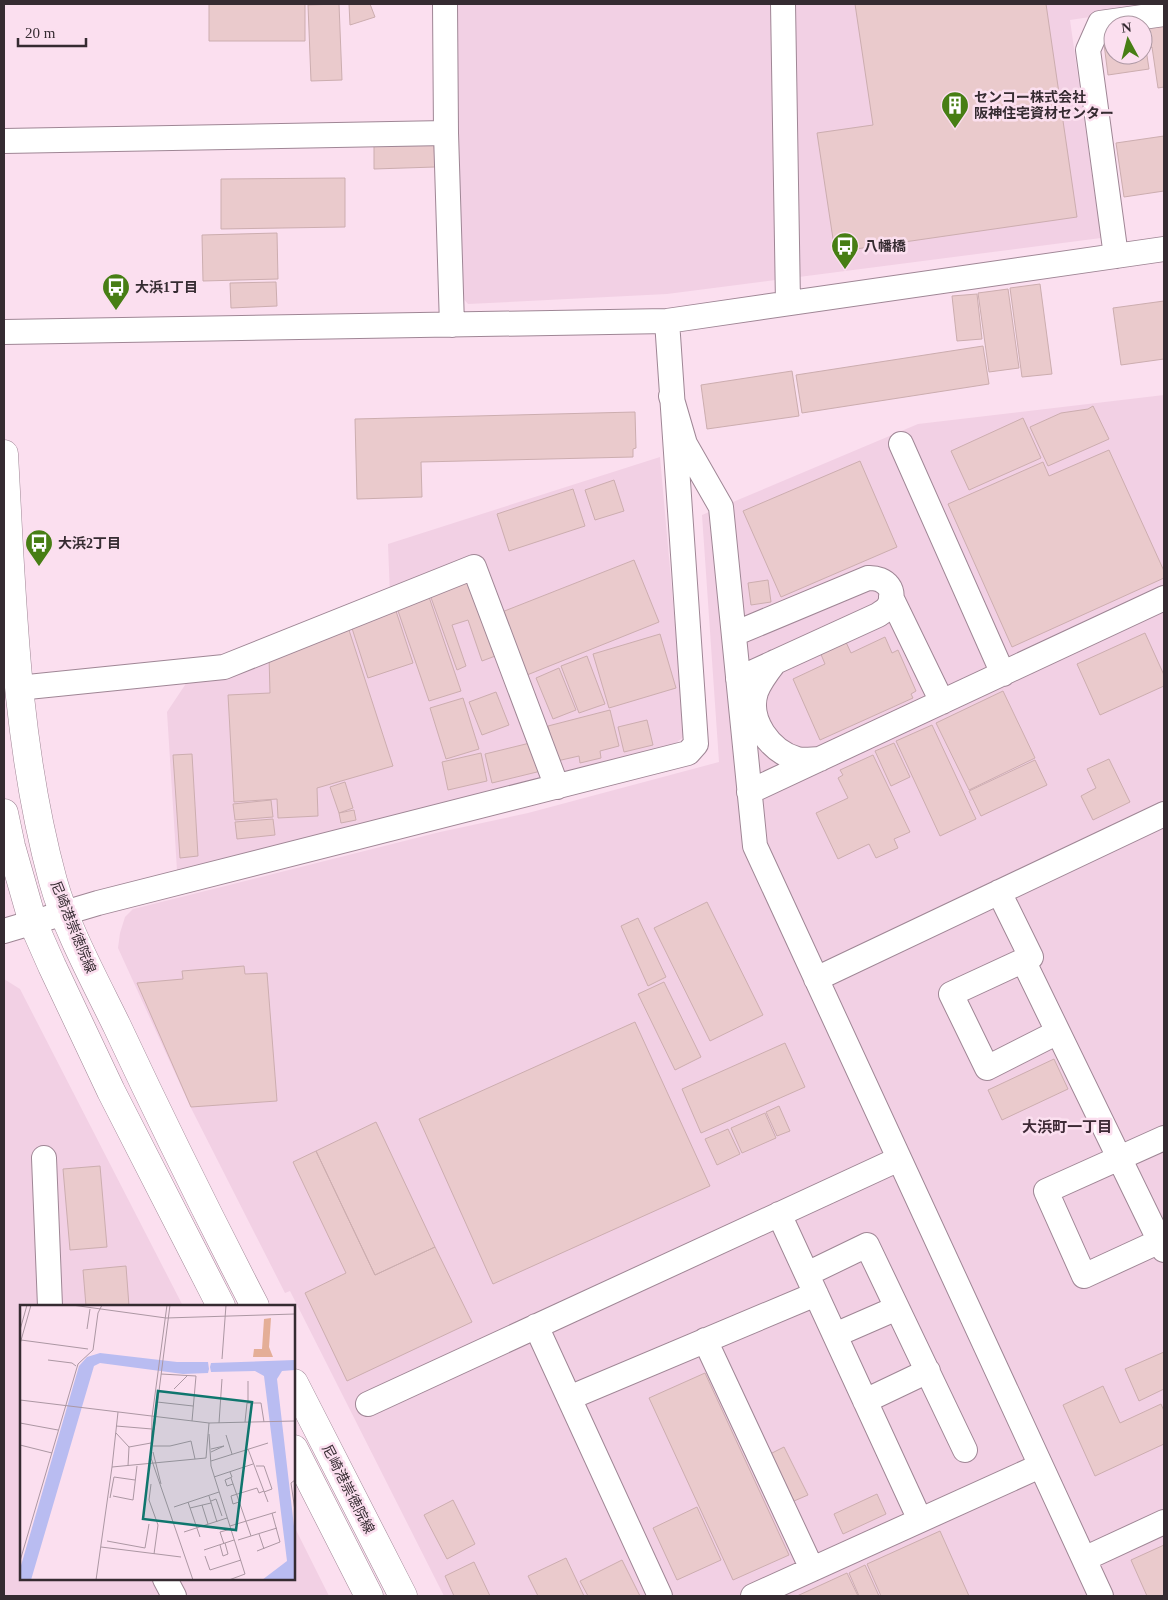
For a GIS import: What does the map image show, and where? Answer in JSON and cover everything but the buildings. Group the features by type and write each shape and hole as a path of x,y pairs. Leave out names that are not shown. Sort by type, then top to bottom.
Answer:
{"main road":[{"name":"尼崎港崇徳院線","path":"4,454 18,688 31,787 53,882 64,913 188,1176 254,1305"},
{"path":"4,813 11,846 34,923 60,983 111,1092 219,1305"},
{"name":"尼崎港崇徳院線","path":"295,1384 403,1596"},
{"path":"295,1451 369,1596"}],"street":[{"path":"445,4 446,133 452,325"},
{"path":"783,4 788,303"},
{"path":"1116,256 1088,50 1100,23 1120,12 1164,14"},
{"path":"4,141 446,133"},
{"path":"4,332 667,321 1164,249"},
{"path":"4,931 64,913 688,753 696,744 667,321"},
{"path":"671,396 685,444 721,508 755,846 1084,1560 1098,1595"},
{"path":"901,444 1003,674"},
{"path":"18,688 224,667 474,567 557,786"},
{"path":"734,634 868,578 878,577 884,580 889,587 891,596 942,702"},
{"path":"738,679 878,615 888,607 891,596"},
{"path":"749,792 1164,598"},
{"path":"775,662 764,677 756,693 755,713 761,731 775,748 790,756 798,759 820,759"},
{"path":"816,979 1164,814"},
{"path":"999,892 1031,957 951,994 987,1068 1058,1032"},
{"path":"1023,960 1120,1158 1162,1246 1084,1276 1046,1191 1120,1158 1164,1138"},
{"path":"44,1158 50,1305"},
{"path":"368,1404 899,1159"},
{"path":"779,1214 920,1520"},
{"path":"569,1398 705,1340 811,1284 867,1245 965,1450"},
{"path":"835,1335 898,1308"},
{"path":"536,1326 660,1596"},
{"path":"705,1340 812,1569"},
{"path":"865,1401 928,1372"},
{"path":"753,1596 1040,1466"},
{"path":"1084,1560 1164,1522"},
{"path":"166,1580 174,1596"}],"shaded area":[{"path":"453,4 1164,4 1164,6 1070,20 1101,238 667,294 468,304 459,294"},
{"path":"1164,395 1164,1596 444,1596 290,1291 285,1293 191,1108 118,948 125,917 133,909 440,832 528,813 719,762 702,515 918,424"},
{"path":"660,457 685,736 672,746 561,774 479,556 390,596 388,544"},
{"path":"469,574 546,777 177,870 167,712 187,682"},
{"path":"4,979 20,989 182,1305 20,1305 20,1580 295,1580 295,1528 329,1596 4,1596"}],"place":[{"name":"センコー株式会社 阪神住宅資材センター","path":"955,129"},
{"name":"八幡橋","path":"845,270"},
{"name":"大浜1丁目","path":"116,311"},
{"name":"大浜2丁目","path":"39,567"}],"district":[{"name":"大浜町一丁目","path":"1067,1127"}]}
